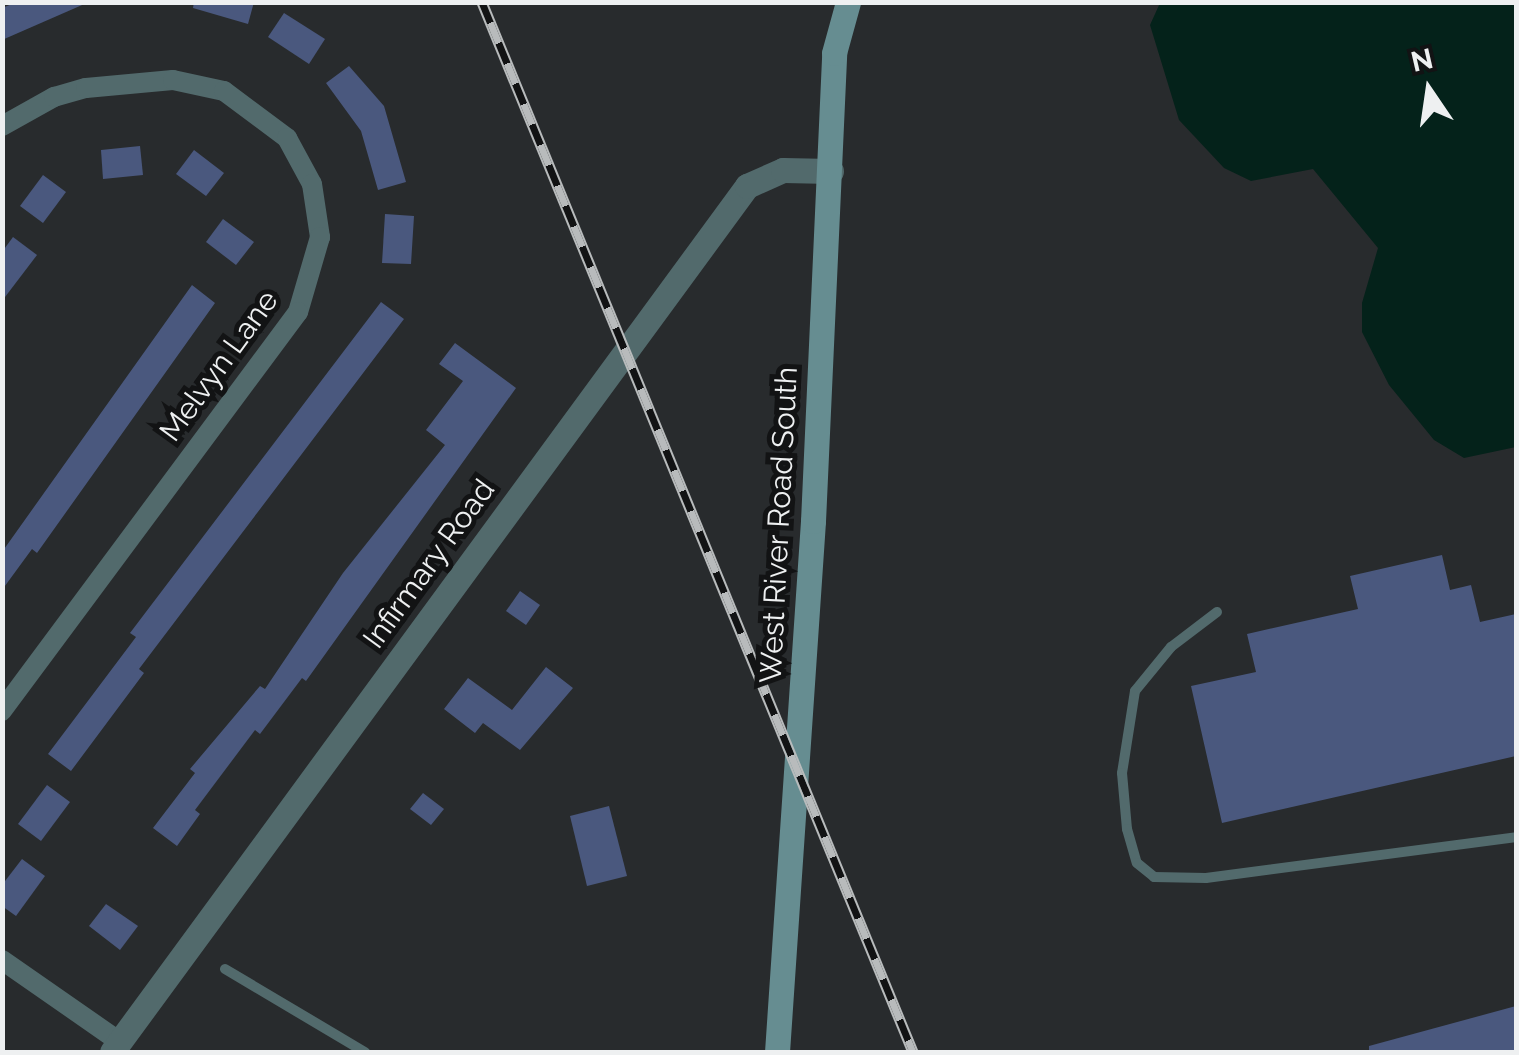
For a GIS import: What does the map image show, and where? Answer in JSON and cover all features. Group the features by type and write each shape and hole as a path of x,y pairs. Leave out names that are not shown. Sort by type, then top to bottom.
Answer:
{"main road":[{"path":"829,2 834,54"},
{"name":"West River Road South","path":"776,1052 831,171 834,54 848,2"}],"street":[{"name":"Melvyn Lane","path":"2,126 54,97 86,88 172,80 224,91 287,138 312,184 320,236 298,312 2,711"},
{"name":"Infirmary Road","path":"116,1047 748,186 783,170 831,171"},
{"path":"2,960 116,1047"}],"lane":[{"path":"1217,612 1171,647 1135,691 1122,773 1126,829 1137,862 1154,877 1206,878 1516,838"},
{"path":"225,969 366,1052"}],"shaded area":[{"path":"1160,3 1516,3 1516,447 1464,458 1434,440 1389,385 1362,332 1362,303 1378,248 1313,169 1251,181 1224,168 1179,120 1150,25"}],"building":[{"path":"17,2 89,2 2,40 2,8"},
{"path":"194,2 254,2 248,24 193,8"},
{"path":"284,13 325,39 309,64 268,37"},
{"path":"349,66 384,106 406,182 378,190 361,131 326,83"},
{"path":"140,146 143,175 103,179 101,150"},
{"path":"194,150 224,173 206,196 176,174"},
{"path":"43,175 66,192 43,223 20,206"},
{"path":"385,214 414,216 411,264 382,263"},
{"path":"223,219 254,242 236,265 206,242"},
{"path":"13,237 37,255 2,301 2,252"},
{"path":"192,285 215,303 37,553 32,549 2,590 2,552"},
{"path":"381,302 404,319 139,669 144,673 71,771 48,754 136,637 130,633"},
{"path":"455,343 516,388 306,681 302,678 260,734 255,730 195,810 200,814 177,846 153,828 195,773 190,769 260,686 265,689 343,573 445,445 426,430 463,381 439,364"},
{"path":"1442,555 1450,590 1471,585 1480,622 1516,614 1516,756 1222,823 1191,686 1256,672 1247,634 1358,609 1350,576"},
{"path":"520,591 540,605 526,625 506,611"},
{"path":"546,667 573,688 520,750 483,723 475,733 444,709 468,678 512,710"},
{"path":"47,785 70,802 41,841 18,824"},
{"path":"423,793 444,809 431,825 410,809"},
{"path":"609,806 627,876 587,886 570,816"},
{"path":"22,859 45,876 16,916 2,906 2,885"},
{"path":"106,904 138,926 120,950 89,926"},
{"path":"1516,1006 1516,1052 1369,1052 1369,1046"}],"railway":[{"path":"482,2 913,1052"}]}
